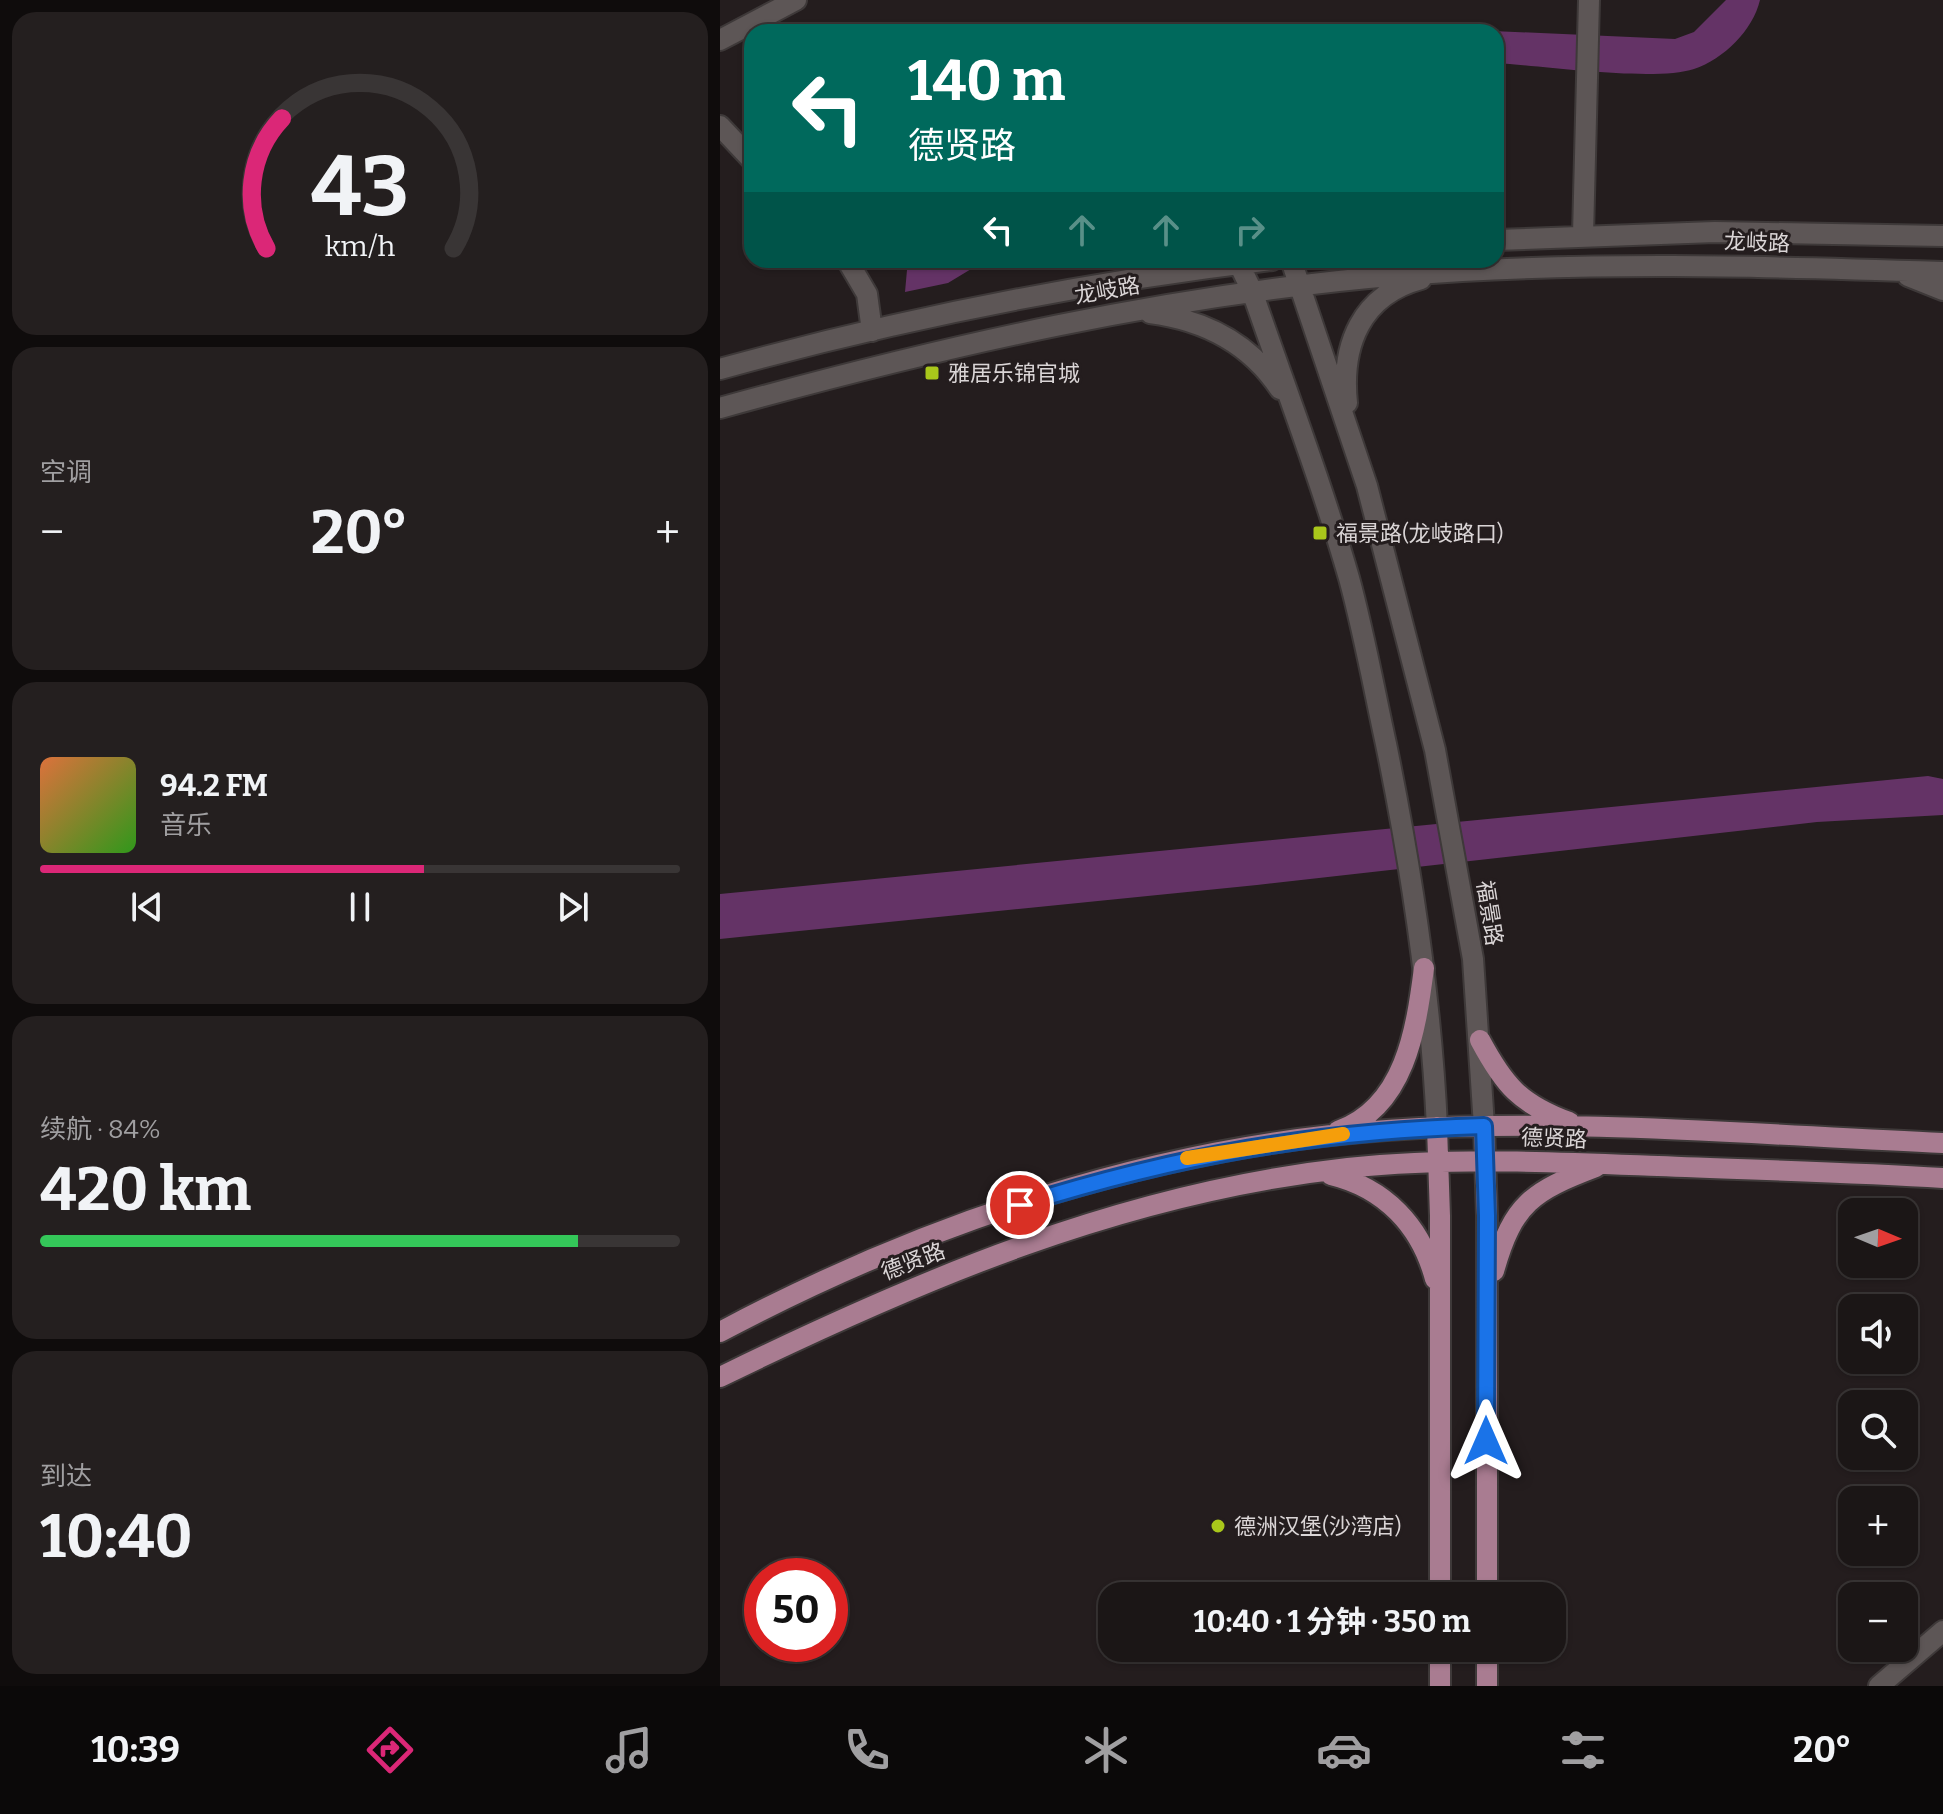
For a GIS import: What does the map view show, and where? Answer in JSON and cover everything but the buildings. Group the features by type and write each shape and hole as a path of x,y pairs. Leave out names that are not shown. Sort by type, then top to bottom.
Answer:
{"main road":[{"path":"1326,1136 1353,1126 1385,1096 1398,1076 1412,1040 1424,968"},
{"path":"1480,1040 1513,1092 1550,1115 1584,1127"},
{"name":"德贤路","path":"720,1332 884,1254 1092,1181 1193,1157 1326,1136 1484,1126 1939,1141"},
{"name":"福景路","path":"1484,1126 1487,1582"},
{"path":"1437,1127 1440,1582"},
{"name":"德贤路","path":"720,1377 888,1297 1102,1218 1200,1194 1320,1172 1485,1161 1938,1179"},
{"path":"1487,1298 1502,1241 1519,1209 1543,1188 1604,1164"},
{"path":"1320,1172 1358,1181 1394,1208 1422,1240 1440,1296"},
{"path":"1440,1662 1440,1686"},
{"path":"1487,1662 1487,1686"}],"street":[{"path":"750,24 796,0"},
{"path":"1583,235 1589,0"},
{"path":"720,40 744,27"},
{"path":"720,126 744,152"},
{"path":"1919,235 1943,218"},
{"name":"龙岐路","path":"1504,240 1715,232 1943,236"},
{"name":"龙岐路","path":"720,408 1025,331 1252,291 1451,272 1673,265 1943,272"},
{"path":"852,268 867,294 872,331"},
{"name":"龙岐路","path":"720,369 872,331 1080,289 1214,268"},
{"path":"1241,268 1252,291 1294,412 1350,583 1402,822 1424,968 1437,1127"},
{"name":"福景路","path":"1293,268 1355,450 1391,569 1449,816 1459,870 1480,1040 1484,1126"},
{"path":"1893,270 1943,290"},
{"path":"1355,450 1345,367 1358,326 1382,298 1410,282 1451,272"},
{"path":"1126,311 1177,317 1216,331 1256,359 1294,412"},
{"path":"1879,1686 1943,1631"}],"shaded area":[{"path":"1726,0 1760,0 1751,22 1736,42 1716,58 1694,69 1676,73 1626,74 1504,64 1504,31 1675,39 1694,32"},
{"path":"973,268 948,283 905,292 907,270 900,269"},
{"path":"1928,776 1943,779 1943,815 1817,822 1257,885 720,939 720,894"}],"slow traffic":[{"path":"1187,1158 1343,1134"}],"place":[{"name":"雅居乐锦官城","path":"932,373"},
{"name":"福景路(龙岐路口)","path":"1320,533"},
{"name":"德洲汉堡(沙湾店)","path":"1218,1526"}],"route":[{"path":"1020,1205 1142,1168 1244,1147 1366,1132 1484,1126 1487,1216 1486,1441"}]}
